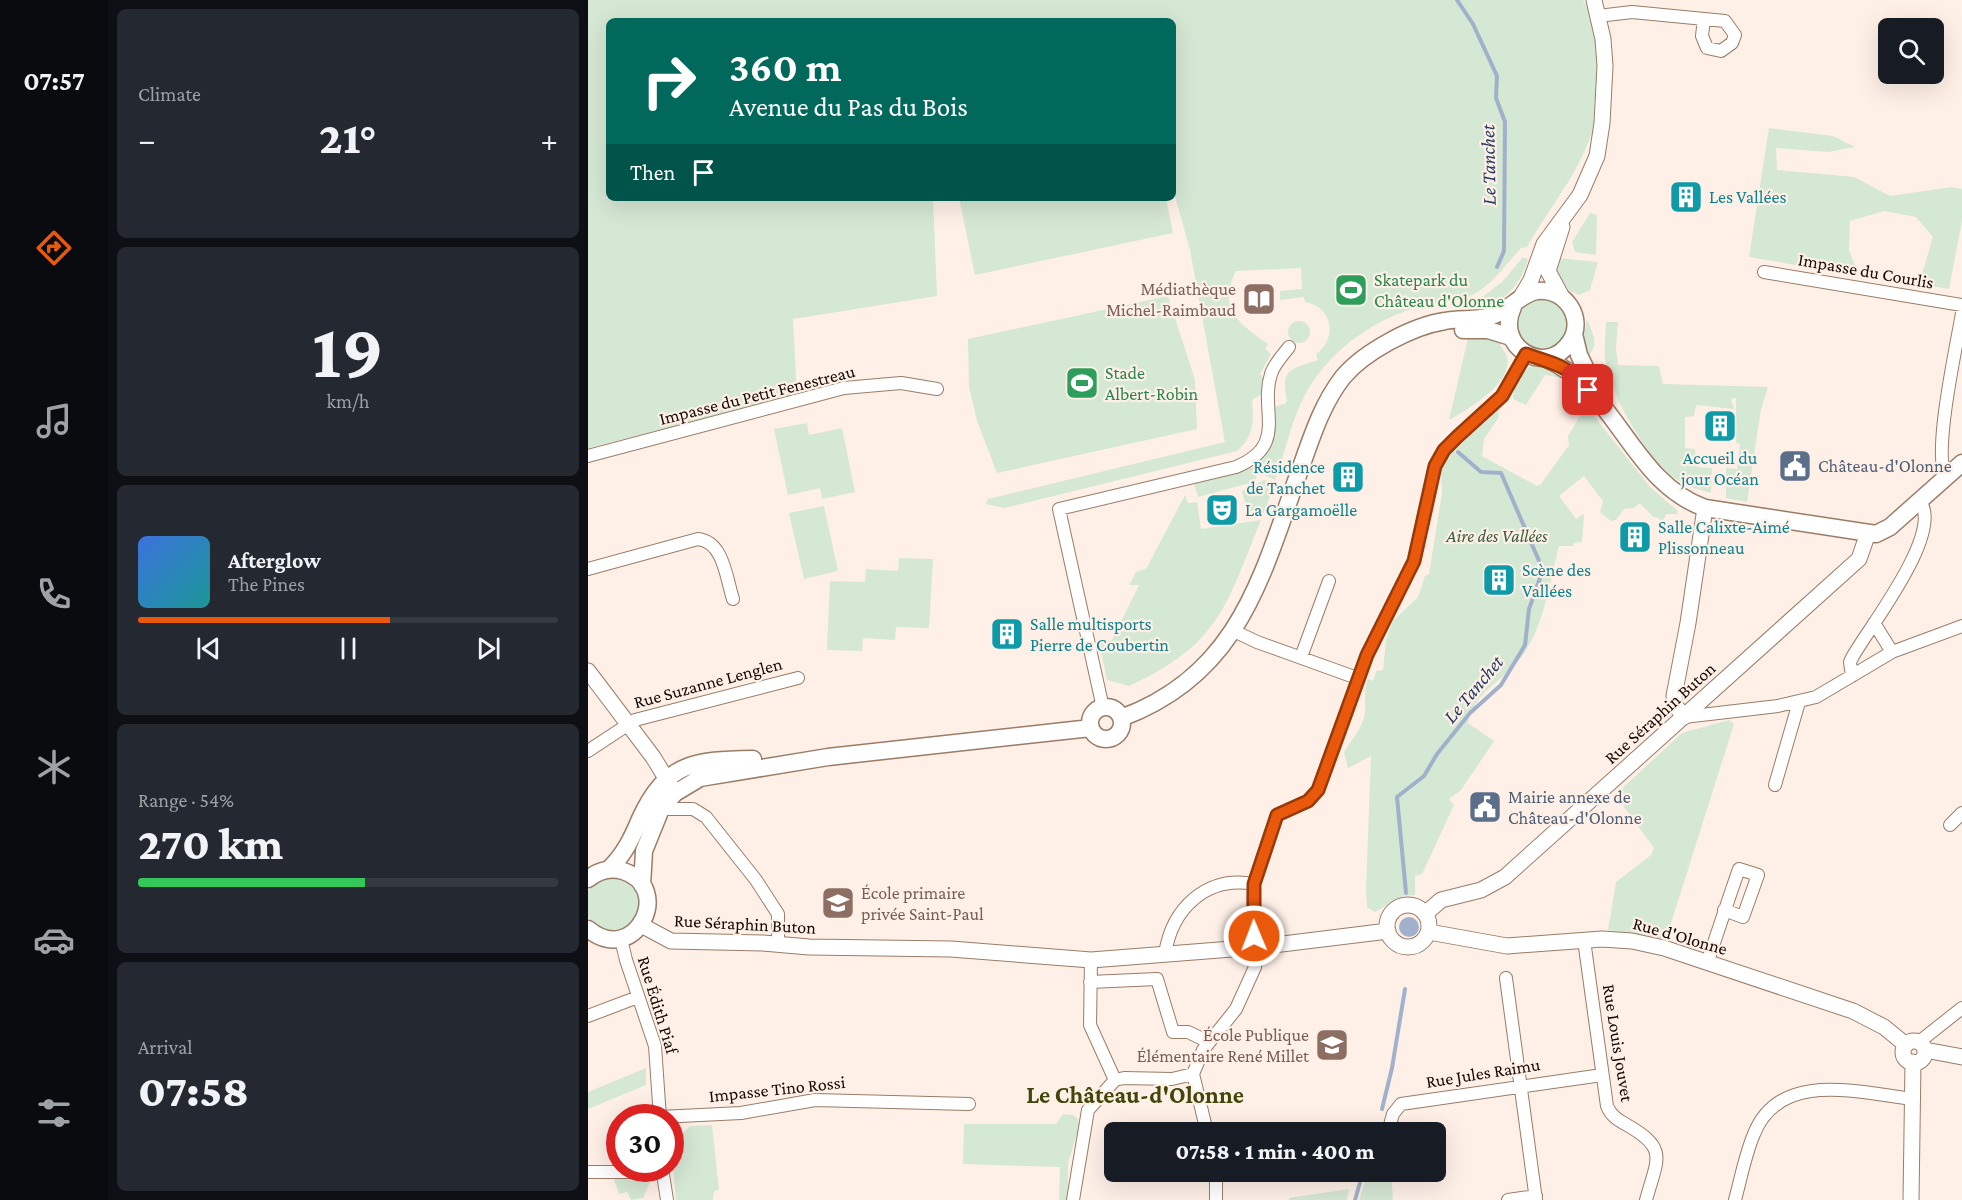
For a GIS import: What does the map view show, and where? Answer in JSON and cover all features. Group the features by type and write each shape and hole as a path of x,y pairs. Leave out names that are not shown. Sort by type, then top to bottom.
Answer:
{"main road":[{"path":"1121,718 1153,704 1189,680 1212,658 1234,631 1257,588 1317,422 1336,387 1357,364 1376,349 1390,340 1443,321 1486,318 1535,291 1545,291 1562,297 1573,312 1574,334 1579,355 1603,405"},
{"path":"1516,303 1508,321 1511,337 1526,354 1544,358 1574,374 1603,405 1659,479 1686,500 1705,508 1868,533 1883,532 1962,463"},
{"path":"1424,328 1488,330 1511,337"},
{"path":"1544,358 1563,351 1574,334"},
{"path":"1103,708 1112,708 1121,718 1122,728 1110,738 1101,738 1091,728 1092,717 1103,708"},
{"path":"588,930 604,938 621,939 641,925 648,905 642,885 644,851 661,809 675,793 712,774 828,757 1091,728"},
{"path":"588,879 609,869 625,851 647,804 666,779 682,769 709,762 828,757"},
{"path":"609,869 627,872 642,885"}],"street":[{"path":"1516,303 1531,280 1550,235 1564,219 1590,176 1599,144 1605,66 1598,16 1593,0"},
{"path":"1598,16 1632,12 1704,19"},
{"path":"1562,297 1548,271 1564,219"},
{"name":"Impasse du Courlis","path":"1764,272 1962,305"},
{"path":"1946,477 1940,468 1940,441 1962,313"},
{"path":"1103,708 1059,509 1236,468 1252,461 1268,434 1270,375 1289,347"},
{"path":"1205,1122 1193,1074 1195,1065 1209,1042 1236,1009 1255,966 1258,947 1253,935 1254,884 1277,815 1308,801 1318,790 1357,678 1414,561 1435,466 1444,450 1502,396 1526,354"},
{"name":"Impasse du Petit Fenestreau","path":"588,456 844,388 901,383 937,389"},
{"path":"1852,676 1850,662 1915,551 1926,517 1926,511 1920,501"},
{"path":"1705,508 1688,623 1674,696 1675,705 1684,717 1799,702 1834,689 1892,652 1962,626"},
{"name":"Rue Séraphin Buton","path":"1425,914 1441,900 1481,890 1505,877 1859,559 1868,533"},
{"path":"588,569 698,540 707,540 719,552 733,599"},
{"path":"1301,657 1329,581"},
{"path":"1874,623 1892,652"},
{"path":"1234,631 1357,678"},
{"path":"588,671 628,723 675,793"},
{"name":"Rue Suzanne Lenglen","path":"628,723 798,678"},
{"path":"1706,697 1722,707 1737,711"},
{"path":"1775,785 1799,702"},
{"path":"588,751 628,723"},
{"path":"661,809 693,809 706,818 774,907 780,921 778,945"},
{"path":"1950,825 1962,813"},
{"path":"1166,954 1167,944 1176,925 1187,907 1202,890 1223,882 1254,884"},
{"path":"1413,906 1425,914 1429,932 1421,943 1408,947 1395,943 1388,931 1390,917 1400,908 1413,906"},
{"path":"1707,963 1724,910"},
{"name":"Rue Séraphin Buton","path":"641,925 671,941 951,949 1091,960 1258,947 1388,931"},
{"name":"Rue d'Olonne","path":"1429,932 1507,946 1584,940 1632,941 1853,1011 1878,1023 1917,1046 1904,1055 1913,1062 1911,1200"},
{"name":"Rue Édith Piaf","path":"621,939 655,1046 659,1104"},
{"name":"Rue Louis Jouvet","path":"1584,940 1602,1075 1610,1113 1646,1136 1655,1148 1656,1162 1646,1200"},
{"path":"1091,960 1090,1025 1115,1080"},
{"path":"1506,978 1536,1198 1508,1200"},
{"path":"1090,982 1157,979 1173,1032 1188,1032 1209,1042"},
{"path":"588,1016 638,997"},
{"path":"1917,1046 1962,1008"},
{"path":"1917,1046 1962,1057"},
{"path":"1073,1200 1088,1110 1105,1095 1115,1080 1124,1078 1172,1079 1193,1074"},
{"name":"Rue Jules Raimu","path":"1391,1122 1393,1114 1401,1104 1602,1075"},
{"path":"1735,1200 1754,1132 1762,1118 1787,1096 1818,1089 1914,1099"},
{"name":"Impasse Tino Rossi","path":"684,1116 741,1113 815,1100 969,1104"},
{"path":"588,1172 606,1172"},
{"path":"664,1182 667,1200"},
{"path":"1216,1182 1216,1200"}],"green space":[{"path":"588,0 1583,0 1587,7 1593,24 1598,59 1599,99 1594,124 1580,161 1527,247 1521,248 1490,282 1476,293 1461,299 1418,307 1386,319 1357,337 1331,359 1304,397 1294,420 1275,480 1264,475 1260,459 1273,434 1275,406 1285,404 1287,400 1285,382 1287,376 1294,368 1318,360 1316,354 1328,340 1330,332 1327,316 1322,310 1305,302 1304,297 1280,300 1280,291 1302,289 1301,268 1236,271 1231,284 1230,305 1234,314 1240,322 1268,344 1265,349 1271,354 1260,374 1264,379 1262,394 1252,400 1253,421 1250,434 1237,451 1005,508 986,504 988,499 1225,442 1190,250 1176,200 1176,18 606,18 606,201 933,201 937,296 793,319 797,396 588,448"},
{"path":"1769,128 1833,136 1855,147 1828,152 1776,148 1777,170 1854,177 1890,196 1952,187 1962,189 1962,221 1949,289 1919,284 1933,237 1916,217 1884,211 1850,221 1849,250 1859,276 1749,257"},
{"path":"960,201 1167,201 1173,233 975,275"},
{"path":"1590,213 1597,215 1596,255 1575,252 1572,242"},
{"path":"1523,257 1528,259 1516,285 1502,299 1476,311 1481,298 1502,282"},
{"path":"1557,258 1598,262 1590,290 1579,295 1570,291 1555,275"},
{"name":"Stade Albert-Robin","path":"1168,296 1195,380 1197,429 997,473 977,421 969,387 968,339"},
{"path":"1537,298 1547,298 1560,305 1567,318 1567,328 1560,341 1547,348 1537,348 1528,344 1521,337 1517,328 1517,318 1521,309 1528,302"},
{"path":"1587,319 1594,344 1586,359 1582,344"},
{"path":"1299,321 1307,324 1310,332 1307,340 1299,343 1291,340 1288,332 1291,324"},
{"path":"1606,322 1618,322 1616,348 1618,365 1659,366 1663,384 1768,387 1761,409 1747,502 1726,498 1726,468 1737,469 1740,444 1736,443 1736,398 1731,399 1734,409 1696,405 1694,416 1685,417 1685,448 1695,449 1697,467 1712,468 1711,493 1678,480 1652,455 1632,425 1615,393 1605,359"},
{"path":"1471,336 1498,340 1507,357 1507,367 1496,386 1467,410 1449,420 1468,338"},
{"path":"1533,365 1543,365 1566,372 1562,378 1545,375 1526,405 1513,399 1516,384 1521,375"},
{"name":"Aire des Vallées","path":"1586,406 1650,487 1678,511 1677,514 1666,514 1661,525 1659,518 1653,517 1640,503 1634,508 1624,509 1616,520 1611,521 1600,512 1603,501 1584,476 1559,496 1576,519 1583,514 1584,516 1582,542 1574,543 1573,546 1559,546 1550,587 1532,640 1518,661 1484,694 1471,712 1468,723 1494,741 1461,790 1449,799 1454,805 1422,874 1415,876 1415,895 1403,896 1375,912 1367,907 1366,891 1371,756 1348,768 1344,752 1364,718 1366,683 1368,679 1373,681 1376,671 1383,670 1386,640 1393,621 1418,597 1425,576 1429,574 1442,493 1441,470 1449,455 1498,410 1499,417 1484,439 1482,456 1537,486 1541,484 1569,445 1568,436"},
{"path":"807,423 809,435 842,428 855,492 822,499 820,488 788,495 774,429"},
{"path":"1254,467 1257,472 1256,479 1250,483 1198,497 1194,484"},
{"path":"1264,480 1274,485 1264,513 1249,519 1242,491"},
{"path":"1185,495 1188,503 1197,502 1201,529 1261,520 1228,600 1216,620 1201,638 1183,655 1159,671 1129,686 1107,680 1099,643 1112,640 1139,585 1129,585 1136,572 1146,569"},
{"path":"824,506 838,571 804,579 789,513"},
{"path":"899,558 933,559 929,628 896,627 895,640 863,638 862,651 827,650 830,581 865,582 866,569 898,571"},
{"path":"1729,720 1734,724 1666,939 1608,930 1616,882 1651,855 1654,848 1615,795 1682,733"},
{"path":"608,877 618,877 628,881 636,889 640,899 640,909 636,919 628,927 618,931 608,931 598,927 588,915 590,889 598,881"},
{"path":"646,1068 646,1085 588,1109 588,1092"},
{"path":"1063,1114 1073,1115 1078,1119 1079,1127 1068,1163 1068,1200 1059,1200 1060,1167 963,1164 964,1124 1056,1124"},
{"path":"712,1125 719,1190 714,1191 713,1200 676,1200 674,1182 684,1182 684,1132 690,1126"},
{"path":"615,1182 650,1182 643,1198 631,1200 627,1192 619,1194"},
{"path":"1365,1182 1392,1182 1393,1200 1359,1200"},
{"path":"1349,1189 1347,1200 1289,1200 1289,1198"}],"water":[{"path":"1405,917 1413,917 1419,923 1419,931 1413,937 1405,937 1399,931 1399,923"}],"waterway":[{"name":"Le Tanchet","path":"1457,0 1473,24 1497,76 1496,98 1505,122 1504,251 1497,267"},
{"name":"Le Tanchet","path":"1406,893 1397,797 1424,776 1437,754 1470,713 1501,685 1525,645 1529,609 1543,570 1501,473 1481,472 1458,452"},
{"name":"Le Tanchet","path":"1382,1109 1392,1068 1405,989"},
{"name":"Le Tanchet","path":"1355,1200 1360,1182"}],"place":[{"name":"Les Vallées","path":"1686,197"},
{"name":"Skatepark du Château d'Olonne","path":"1351,290"},
{"name":"Médiathèque Michel-Raimbaud","path":"1259,299"},
{"name":"Stade Albert-Robin","path":"1082,383"},
{"name":"Accueil du jour Océan","path":"1720,426"},
{"name":"Château-d'Olonne","path":"1795,466"},
{"name":"Résidence de Tanchet","path":"1348,477"},
{"name":"La Gargamoëlle","path":"1222,510"},
{"name":"Salle Calixte-Aimé Plissonneau","path":"1635,537"},
{"name":"Scène des Vallées","path":"1499,580"},
{"name":"Salle multisports Pierre de Coubertin","path":"1007,634"},
{"name":"Mairie annexe de Château-d'Olonne","path":"1485,807"},
{"name":"École primaire privée Saint-Paul","path":"838,903"},
{"name":"École Publique Élémentaire René Millet","path":"1332,1045"}],"district":[{"name":"Le Château-d'Olonne","path":"1135,1094"}],"route":[{"path":"1254,936 1254,884 1277,815 1308,801 1318,790 1357,678 1391,604 1410,573 1418,548 1430,480 1444,450 1485,414 1508,389 1526,354 1544,358 1566,368 1588,390"}]}
